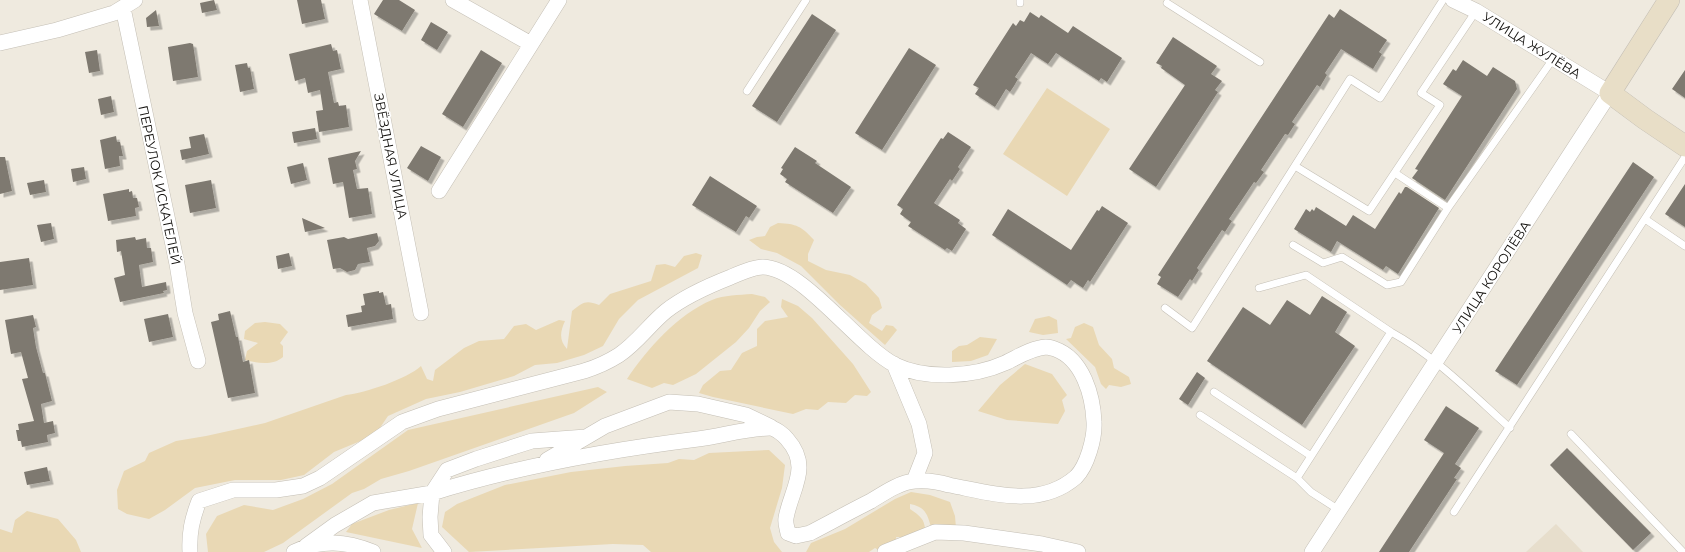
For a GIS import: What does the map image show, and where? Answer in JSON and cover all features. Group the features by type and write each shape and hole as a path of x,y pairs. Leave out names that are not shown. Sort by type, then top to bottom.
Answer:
{"main road":[{"name":"УЛИЦА КОРОЛЁВА","path":"1610,93 1668,0"},
{"path":"1610,93 1685,146"}],"street":[{"name":"ЗВЁЗДНАЯ УЛИЦА","path":"360,0 421,313"},
{"path":"453,0 532,44"},
{"path":"439,190 559,0"},
{"name":"УЛИЦА ЖУЛЁВА","path":"1453,0 1476,11 1610,93"},
{"path":"0,43 57,30 114,13 129,4"},
{"name":"ПЕРЕУЛОК ИСКАТЕЛЕЙ","path":"129,4 185,313 198,361"},
{"name":"УЛИЦА КОРОЛЁВА","path":"1312,552 1610,93"},
{"path":"190,552 189,537 192,519 199,501 233,490 276,490 303,486 320,478 402,422 438,409 584,371 605,364 622,353 666,311 697,292 761,267 780,270 796,281 871,347 894,364 913,372 940,375 990,369 1022,353 1047,346 1064,352 1083,377 1091,396 1094,413 1094,431 1090,452 1078,475 1064,486 1043,495 1015,497 939,482 914,481 898,486 810,533 796,536 788,533 785,519 796,488 799,471 798,453 786,438 772,428 746,414 698,404 669,402 605,426 537,466"},
{"path":"894,364 919,424 925,453 914,481"},
{"path":"300,549 335,525 373,503 432,493 497,474 631,447 772,428"},
{"path":"444,552 430,535 430,517 432,493 447,470 532,441 586,437"},
{"path":"885,552 935,532 964,533 1042,544 1078,552"},
{"path":"300,549 334,542 363,548 373,552"}],"lane":[{"path":"747,91 806,0"},
{"path":"1165,308 1192,328 1350,79 1380,98 1443,0"},
{"path":"1167,3 1260,62"},
{"path":"1295,166 1368,211 1440,106 1421,93 1476,11"},
{"path":"1293,245 1323,263 1342,257 1387,285 1401,282 1448,208 1553,59"},
{"path":"1454,512 1685,157"},
{"path":"1395,173 1448,208"},
{"path":"1644,219 1685,246"},
{"path":"1259,288 1306,275 1391,332 1410,342 1436,362 1510,428"},
{"path":"1297,478 1391,332"},
{"path":"1214,392 1311,456"},
{"path":"1200,415 1297,478 1311,492 1339,510"},
{"path":"1571,434 1684,552"}],"shaded area":[{"path":"1047,88 1110,129 1067,196 1003,154"},
{"path":"778,223 794,225 806,232 814,240 808,254 808,261 826,270 850,275 866,284 879,298 882,308 872,315 869,323 882,331 886,325 893,326 897,330 885,345 840,305 801,266 777,253 761,249 749,240 765,236 770,227"},
{"path":"696,253 702,255 698,268 638,300 619,319 603,346 584,355 557,363 535,365 514,376 460,392 426,399 388,416 375,435 334,452 304,475 281,480 235,480 195,488 165,510 149,519 127,514 118,509 117,490 124,471 145,461 149,453 176,441 265,423 346,395 385,385 406,376 421,366 427,379 433,381 435,370 464,348 479,341 504,339 514,326 526,324 536,330 559,320 565,321 561,336 564,346 567,349 572,311 576,308 588,302 599,305 610,294 651,281 656,265 665,264 675,267 684,256"},
{"path":"752,294 765,297 770,302 760,311 749,328 736,342 696,374 673,385 664,383 652,388 627,379 644,356 664,334 687,314 699,306 717,298"},
{"path":"782,299 798,306 812,318 853,364 871,392 867,396 855,395 846,403 828,402 818,410 806,409 793,414 699,393 703,385 720,371 731,370 742,353 757,346 757,329 765,321 788,317 781,307"},
{"path":"1049,316 1057,320 1058,333 1043,335 1029,332 1035,319"},
{"path":"265,322 280,324 288,332 280,343 283,346 283,357 270,363 245,360 247,351 258,343 244,339 245,331 255,323"},
{"path":"1084,323 1093,327 1099,345 1112,359 1114,368 1129,377 1131,384 1121,387 1109,385 1106,389 1101,384 1095,367 1066,339 1071,338 1075,327"},
{"path":"980,337 997,339 988,355 971,361 952,362 952,351 959,346 967,345"},
{"path":"1025,364 1052,374 1067,395 1062,400 1065,411 1058,424 1007,420 978,411 1000,385"},
{"path":"598,387 607,392 574,413 409,471 381,479 364,489 352,493 283,543 264,552 208,552 206,534 217,516 244,505 273,510 303,499 332,484 408,430"},
{"path":"769,450 785,465 782,488 770,528 774,542 782,552 651,552 643,545 613,544 469,552 442,527 445,512 457,504 505,485 571,472 668,463 679,459 694,460 709,453"},
{"path":"911,492 930,495 950,502 955,516 956,528 931,527 925,511 915,505 910,504 910,509 919,515 923,520 925,530 906,537 896,537 898,545 882,552 875,548 869,552 806,552 811,543 845,529 895,499"},
{"path":"418,503 412,529 422,548 346,532 352,524 389,510"},
{"path":"27,511 58,519 76,540 81,552 0,552 0,529 12,533 15,520"},
{"path":"1556,524 1583,552 1526,552"}],"building":[{"path":"214,0 217,10 202,13 200,3"},
{"path":"297,0 321,0 325,19 302,24"},
{"path":"383,0 399,0 415,10 402,31 374,14"},
{"path":"1340,9 1387,40 1379,52 1382,54 1373,69 1341,49 1325,73 1327,75 1320,87 1317,85 1292,122 1295,124 1288,135 1285,134 1261,170 1264,172 1256,183 1254,182 1229,219 1232,221 1225,232 1222,230 1197,268 1199,270 1192,281 1190,279 1178,297 1157,284 1161,277 1158,275 1329,14 1334,18"},
{"path":"156,10 159,26 147,27 146,18"},
{"path":"1030,12 1039,18 1041,15 1068,33 1073,26 1122,58 1107,82 1101,78 1099,81 1056,53 1048,64 1031,53 1015,77 1018,79 1010,92 1006,89 995,107 975,94 979,88 973,85 1013,23 1016,26 1020,20 1024,22"},
{"path":"812,14 836,30 777,122 752,106"},
{"path":"431,22 448,32 437,50 421,40"},
{"path":"1173,37 1217,66 1211,74 1222,81 1215,90 1218,92 1156,187 1129,169 1185,85 1161,68 1162,66 1156,63"},
{"path":"190,43 193,44 198,77 173,81 168,47"},
{"path":"331,44 333,51 337,50 341,69 328,72 334,103 338,102 339,106 346,105 349,127 319,132 316,111 323,110 320,90 308,93 305,78 295,81 289,54"},
{"path":"909,48 936,65 882,150 855,133"},
{"path":"97,50 100,71 89,73 85,52"},
{"path":"481,50 502,63 463,127 442,114"},
{"path":"1463,60 1487,76 1493,67 1515,81 1517,89 1445,200 1412,178 1418,170 1415,169 1462,96 1443,84 1453,69 1456,71"},
{"path":"247,63 248,68 250,68 254,89 240,92 235,65"},
{"path":"1685,70 1685,98 1672,89"},
{"path":"111,96 114,112 101,115 98,99"},
{"path":"315,128 317,139 294,143 292,132"},
{"path":"948,132 971,147 958,167 960,169 952,181 950,179 934,203 960,220 958,223 966,229 952,251 947,248 945,250 908,226 911,222 900,214 903,209 897,205 941,138 943,139"},
{"path":"204,134 209,154 182,160 180,150 191,148 189,137"},
{"path":"116,136 117,142 120,142 123,156 119,156 120,166 105,169 100,140"},
{"path":"421,146 441,157 428,181 407,168"},
{"path":"795,147 817,161 815,163 851,187 833,213 785,182 787,179 780,174 783,169 781,168"},
{"path":"361,151 355,161 357,169 353,170 357,189 368,188 372,214 349,218 343,182 333,184 328,158"},
{"path":"0,157 5,157 12,191 0,194"},
{"path":"1633,162 1654,177 1517,385 1495,371"},
{"path":"303,163 307,180 291,184 287,167"},
{"path":"84,167 86,179 73,182 71,169"},
{"path":"710,176 757,206 749,218 746,216 736,232 692,205"},
{"path":"44,180 46,192 30,195 27,183"},
{"path":"211,180 216,208 190,213 185,185"},
{"path":"1685,184 1685,227 1665,214"},
{"path":"1405,187 1439,208 1398,274 1386,266 1383,270 1337,241 1331,252 1294,229 1306,209 1310,212 1312,209 1314,211 1316,207 1346,226 1353,215 1375,229 1399,192 1401,194"},
{"path":"129,189 129,192 132,191 133,198 137,198 139,207 135,208 136,216 108,221 103,194"},
{"path":"1102,206 1128,223 1090,282 1088,280 1083,288 1071,280 1067,285 992,235 1008,209 1071,250 1097,210 1099,211"},
{"path":"302,218 325,228 305,232"},
{"path":"51,223 54,239 41,242 37,225"},
{"path":"377,233 379,241 375,246 367,248 370,262 358,264 355,270 347,272 340,268 333,269 327,240 344,237 348,239"},
{"path":"135,237 136,240 146,238 147,248 151,248 153,262 139,265 142,287 166,282 167,290 163,291 164,293 120,302 114,278 125,275 121,251 117,252 116,240"},
{"path":"289,253 292,266 278,269 276,256"},
{"path":"29,258 33,285 0,290 0,262"},
{"path":"379,291 379,293 383,292 386,305 391,304 393,319 348,327 346,315 362,312 361,306 365,305 363,294"},
{"path":"1322,296 1347,312 1335,332 1355,346 1302,425 1207,361 1243,307 1270,325 1287,300 1310,315"},
{"path":"230,311 236,337 238,337 243,362 249,360 255,393 228,398 211,322 219,320 218,314"},
{"path":"168,314 173,337 149,342 144,319"},
{"path":"33,315 36,327 33,328 36,347 43,373 45,373 52,401 41,404 44,423 53,421 55,433 47,435 48,442 22,447 21,441 18,441 16,430 19,430 18,424 34,421 22,379 28,378 21,352 11,354 5,320"},
{"path":"1197,372 1205,378 1188,405 1179,399"},
{"path":"1446,406 1479,428 1455,464 1461,468 1454,478 1457,479 1409,552 1379,552 1444,453 1424,440"},
{"path":"1567,448 1651,533 1633,550 1550,465"},
{"path":"47,467 50,481 27,485 24,472"}]}
